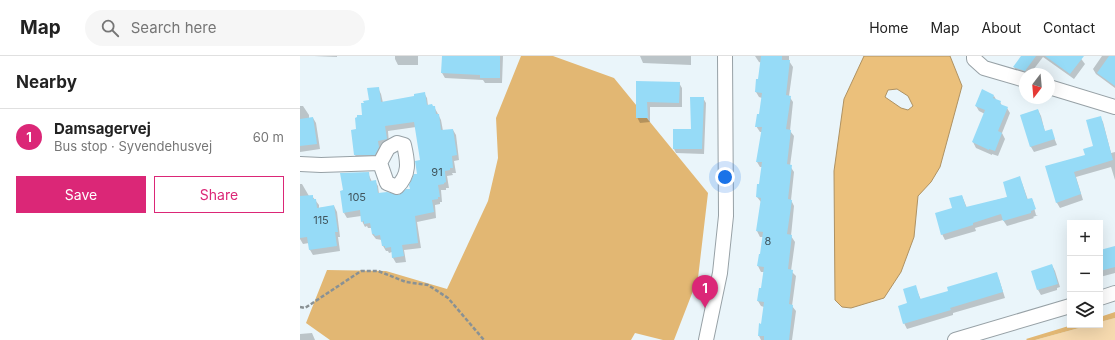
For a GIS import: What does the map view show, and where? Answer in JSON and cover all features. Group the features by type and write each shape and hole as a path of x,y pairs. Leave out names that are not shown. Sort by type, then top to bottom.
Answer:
{"street":[{"path":"706,340 720,273 726,216 725,56"},
{"path":"974,56 974,58 984,68 1019,78"},
{"path":"1055,89 1115,107"},
{"path":"300,164 321,165 380,163"},
{"path":"1103,297 1115,293"},
{"path":"955,340 1067,307"}],"path":[{"path":"300,307 304,308 361,271 378,271 406,282 428,285 448,298 484,340"}],"shaded area":[{"path":"521,56 553,56 614,78 708,193 698,278 674,340 663,340 635,333 631,340 330,340 306,323 327,270 386,271 447,289 488,201 498,158 496,118"},
{"path":"864,56 950,56 962,86 940,167 931,182 918,196 914,237 901,272 884,298 851,308 842,307 835,300 834,171 844,99","holes":["897,89 908,96 913,106 908,110 901,108 885,97 888,90"]},
{"path":"1115,312 1115,318 1103,321 1103,316"},
{"path":"1115,318 1115,340 1035,340 1079,328 1103,328 1103,321"},
{"path":"1067,327 1067,328 1079,328 1035,340 1026,339"}],"building":[{"path":"442,56 500,56 500,78 480,78 480,75 441,73"},
{"path":"761,56 782,56 782,60 790,60 786,95 791,96 786,129 791,130 787,164 792,165 788,199 792,200 787,234 792,235 788,269 793,270 789,304 793,305 789,340 764,340 764,336 758,336 759,323 761,324 764,302 757,301 759,288 761,288 764,267 757,266 763,232 756,231 761,198 756,197 757,184 759,184 762,162 756,162 762,127 755,127 757,114 759,114 762,93 755,92"},
{"path":"1021,56 1036,56 1027,68 1019,69 1013,67"},
{"path":"1045,56 1084,56 1070,74"},
{"path":"1109,56 1115,56 1115,86 1097,73"},
{"path":"636,81 680,82 679,103 647,102 648,118 636,118"},
{"path":"379,87 381,102 414,96 414,94 425,92 427,105 432,104 435,106 436,114 439,114 441,130 453,129 457,155 452,156 453,168 445,171 446,182 438,185 440,197 432,200 434,212 415,216 418,243 402,245 404,256 392,258 391,247 385,248 385,246 382,246 380,235 375,236 372,234 370,223 364,224 364,221 361,222 360,210 343,213 340,191 343,190 340,173 369,172 370,181 376,180 378,193 387,192 399,195 406,189 410,189 409,185 414,174 417,174 415,161 420,160 414,122 385,126 387,139 378,141 379,147 375,155 354,155 351,130 356,129 355,118 357,115 362,115 361,103 369,100 367,88"},
{"path":"982,89 994,95 993,98 1001,101 1000,104 1008,107 998,131 1002,133 995,151 989,150 972,142 985,110 975,106"},
{"path":"690,97 704,97 702,149 673,149 673,129 691,129"},
{"path":"1038,109 1045,131 1052,129 1055,139 1030,147 1020,115"},
{"path":"1101,116 1113,160 1074,172 1081,194 1056,203 1045,166 1085,155 1083,149 1093,146 1086,120"},
{"path":"313,117 317,144 300,146 300,119"},
{"path":"1020,176 1027,199 1032,198 1036,209 1031,211 1031,213 1003,221 1001,214 941,235 935,213 952,208 949,198 962,195 966,207 1007,197 1003,182"},
{"path":"313,195 313,199 316,199 317,208 334,205 338,232 335,232 337,246 309,250 307,237 300,238 300,196"},
{"path":"1115,246 1115,267 1103,270 1103,249"},
{"path":"1052,264 1058,284 1037,290 1031,271"},
{"path":"997,272 1003,292 950,308 951,310 903,324 898,306 907,303 903,289 916,285 920,299 948,291 947,287"}],"place":[{"name":"Damsagervej","path":"705,308"}]}
